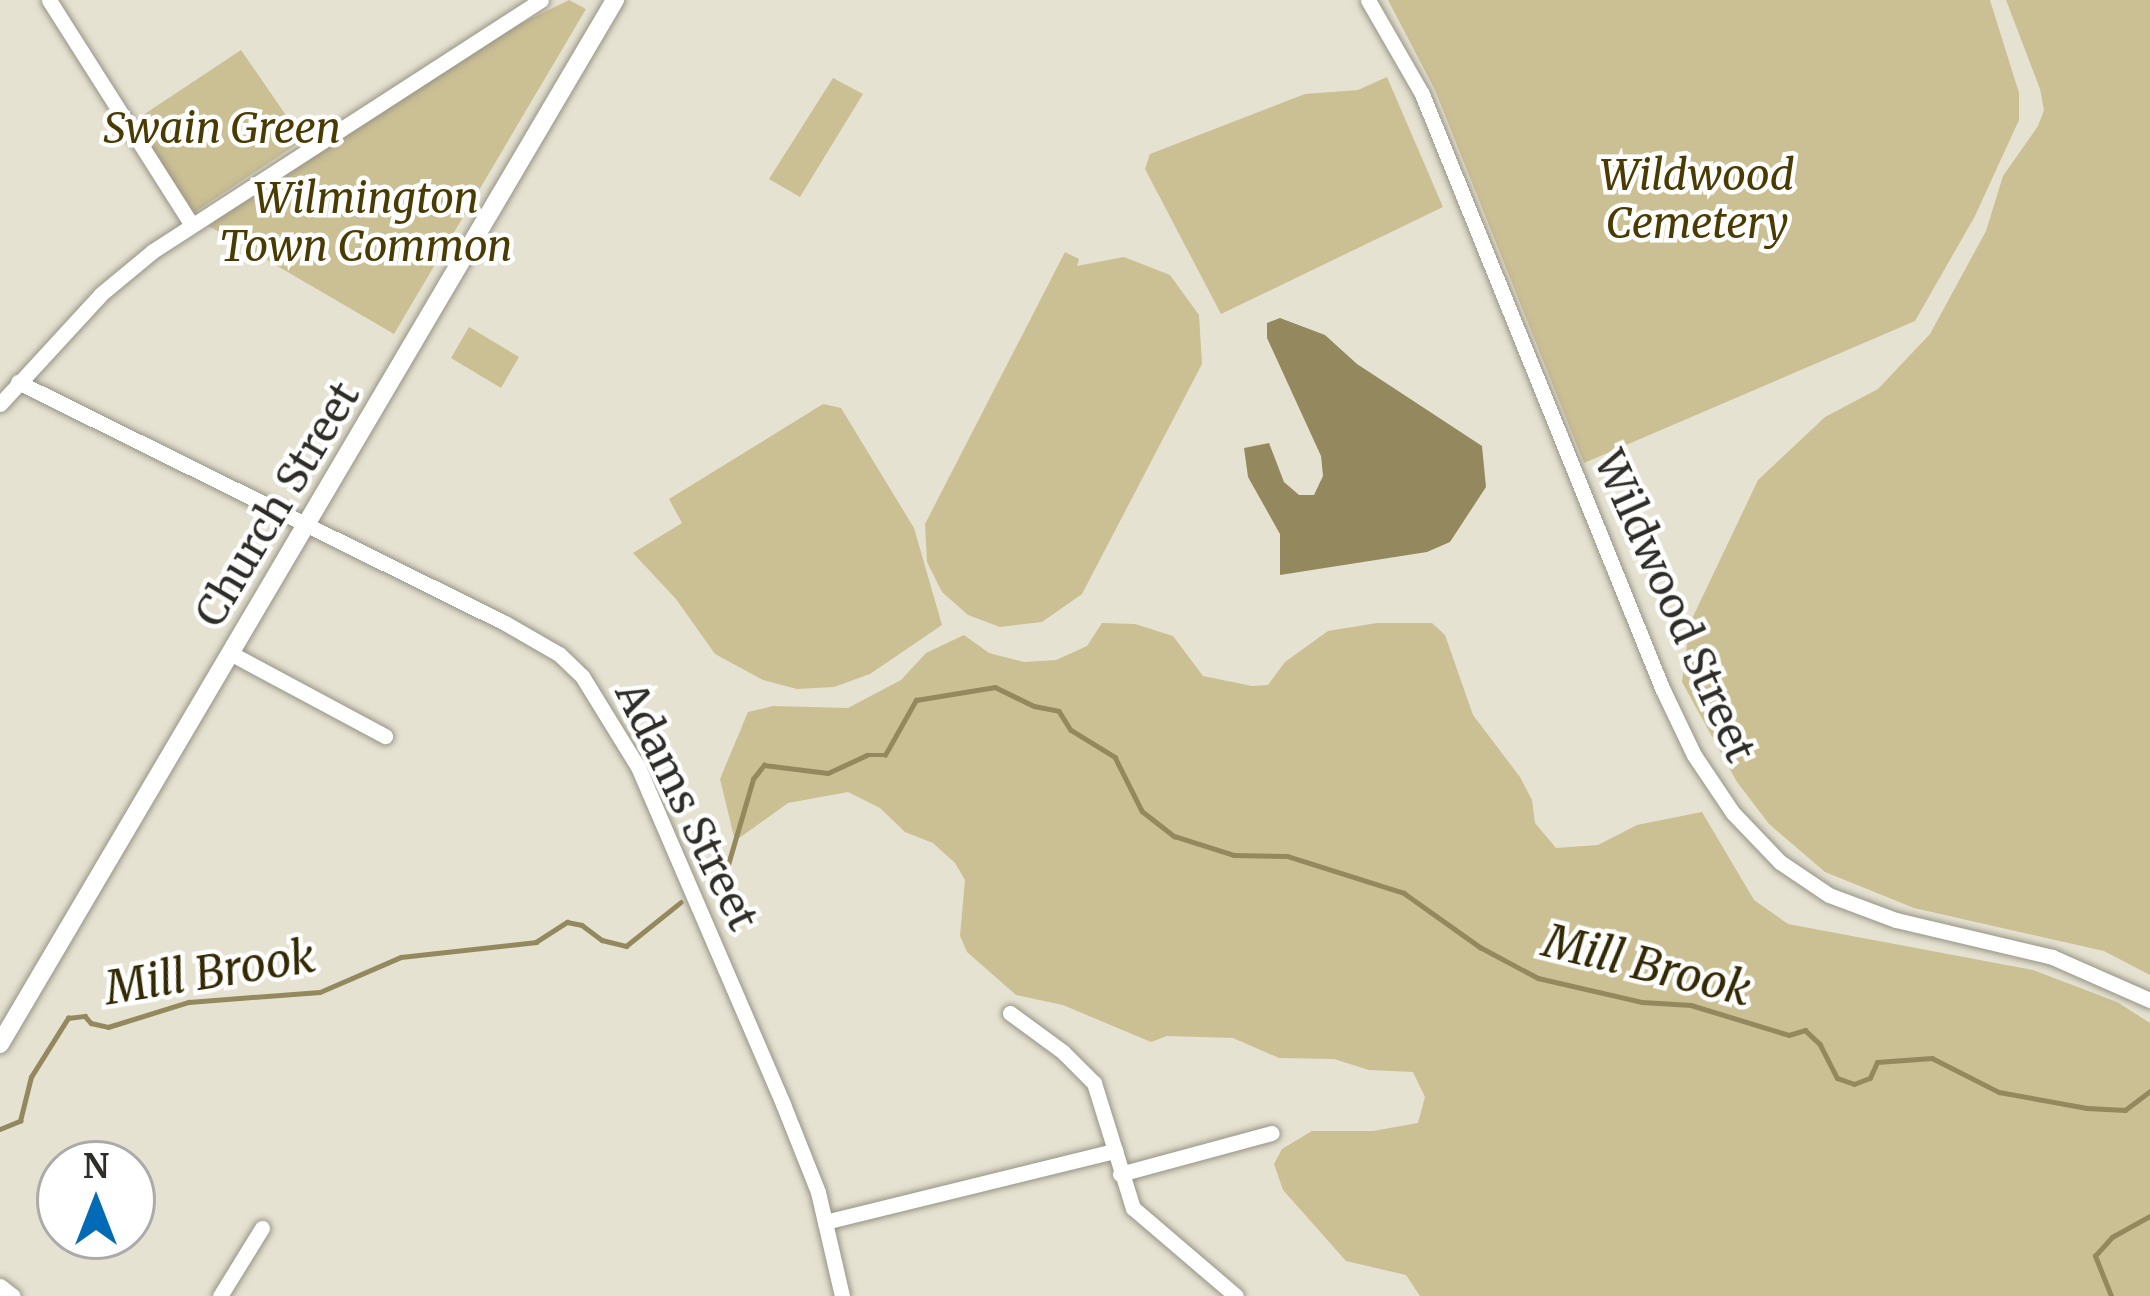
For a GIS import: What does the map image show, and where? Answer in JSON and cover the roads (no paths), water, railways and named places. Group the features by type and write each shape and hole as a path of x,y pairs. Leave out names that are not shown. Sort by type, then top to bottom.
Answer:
{"main road":[{"name":"Church Street","path":"0,1044 605,4"}],"street":[{"path":"49,0 191,224"},
{"name":"Wildwood Street","path":"1368,0 1422,94 1477,222 1662,688 1694,755 1733,813 1780,862 1828,895 1895,920 2052,957 2150,1000"},
{"path":"0,404 113,283 191,224 531,3"},
{"name":"Adams Street","path":"18,382 537,640 591,686 638,767 784,1103 825,1222 842,1296"},
{"path":"230,652 385,736"},
{"path":"1010,1013 1064,1052 1094,1083 1120,1174 1137,1212 1236,1296"},
{"path":"1120,1174 1272,1132"},
{"path":"825,1222 1115,1151"},
{"path":"220,1296 262,1228"},
{"path":"0,1286 13,1296"}],"waterway":[{"name":"Mill Brook","path":"710,886 725,875 753,779 764,765 828,773 867,755 885,755 916,700 995,687 1034,706 1059,711 1071,730 1115,757 1142,811 1174,836 1234,855 1287,856 1404,893 1480,947 1538,978 1642,1002 1691,1005 1789,1035 1805,1030 1820,1044 1837,1078 1854,1084 1870,1078 1877,1062 1932,1058 1999,1092 2087,1108 2125,1110 2150,1091"},
{"name":"Mill Brook","path":"0,1129 20,1121 31,1077 68,1018 85,1016 91,1023 108,1027 189,1002 320,992 401,957 536,942 567,922 626,946 681,902"},
{"path":"2111,1296 2095,1256 2112,1237 2150,1216"}],"park label":[{"name":"Swain Green","path":"222,128"},
{"name":"Wildwood Cemetery","path":"1697,200"},
{"name":"Wilmington Town Common","path":"366,222"}]}
